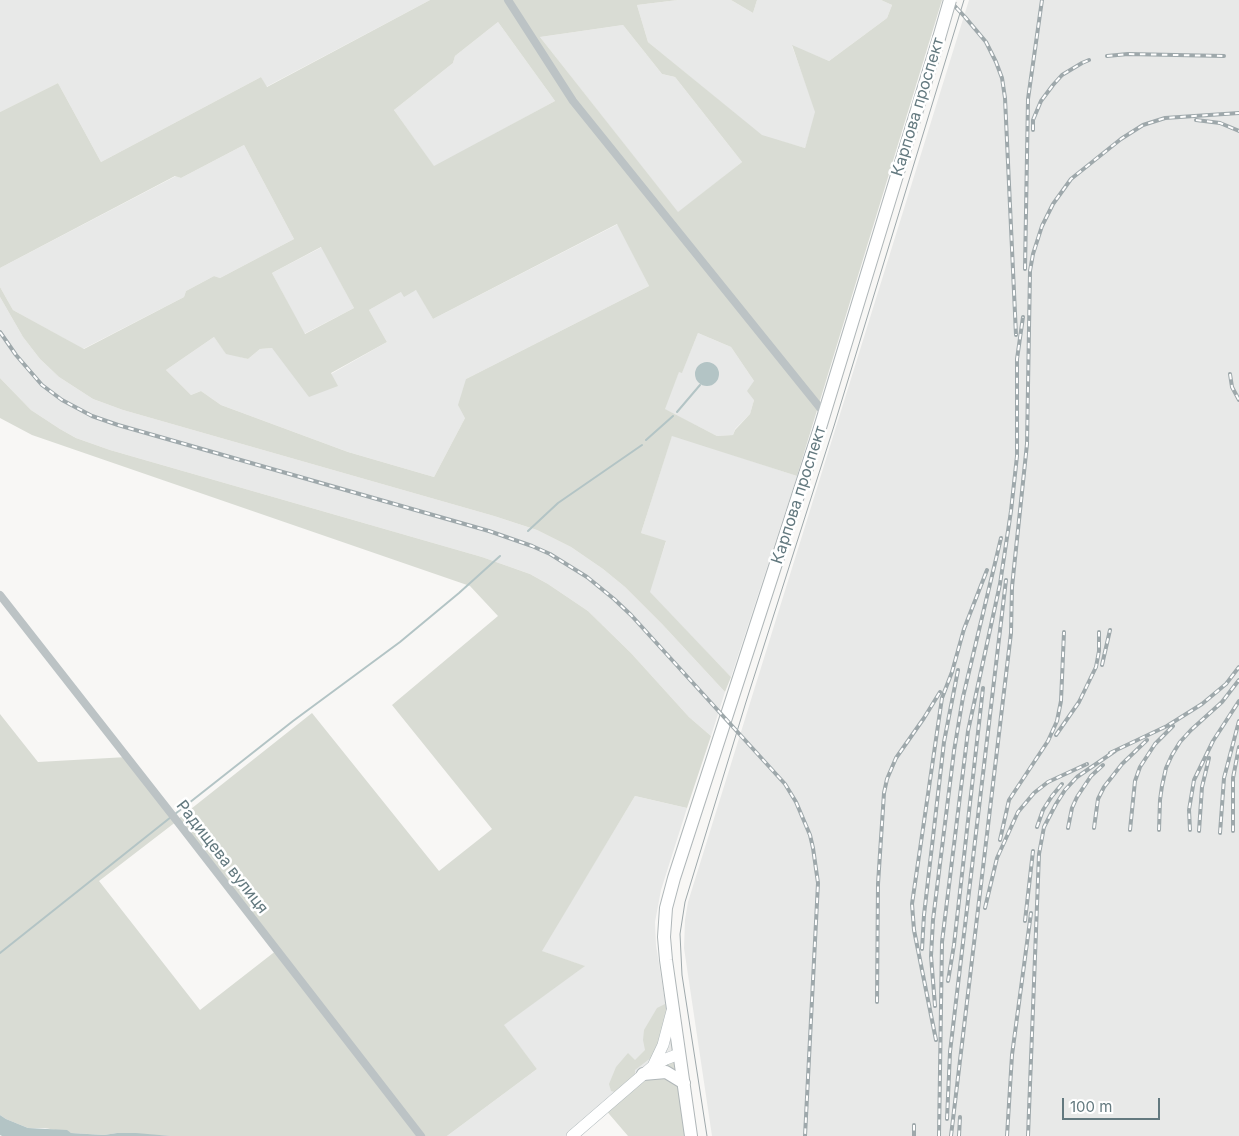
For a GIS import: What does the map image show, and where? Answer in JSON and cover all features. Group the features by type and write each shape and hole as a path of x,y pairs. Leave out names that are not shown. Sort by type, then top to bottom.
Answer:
{"main road":[{"name":"Карпова проспект","path":"691,1136 664,937 666,908 674,878 825,414 950,0"},
{"path":"648,1071 663,1045 673,1008"},
{"path":"572,1136 648,1071 666,1059 679,1054"},
{"path":"648,1071 666,1072 684,1083"}],"street":[{"path":"508,0 573,101 825,414"},
{"name":"Радищева вулиця","path":"0,596 177,820 421,1136"}],"shaded area":[{"path":"0,0 430,0 266,87 261,77 101,162 58,83 0,112"},
{"path":"430,0 678,0 637,5 648,42 762,135 805,148 815,112 792,45 829,61 887,18 892,5 881,0 942,0 797,476 672,436 641,533 666,541 650,592 731,677 725,692 625,587 571,547 537,530 494,516 123,410 93,399 59,377 40,359 23,337 0,297 0,287 13,310 84,349 184,297 186,291 214,276 220,278 294,239 244,145 181,178 175,176 0,268 0,112 58,83 101,162 261,77 267,87","holes":["498,22 555,101 434,166 394,110 453,63 455,56","623,25 662,74 675,77 742,162 678,212 540,37","617,224 649,286 466,379 458,405 465,418 434,477 348,452 221,405 201,391 191,395 166,370 214,337 226,354 248,359 260,349 272,348 309,397 338,386 331,373 387,342 369,310 401,292 404,297 416,290 433,319","321,247 354,308 305,334 272,273","698,333 731,347 754,381 747,391 754,400 750,414 735,430 733,435 717,436 665,409 679,372 682,373"]},
{"path":"678,0 731,0 753,13 757,0 881,0 892,5 887,18 829,61 792,46 816,112 805,148 762,136 648,42 637,5"},
{"path":"731,0 757,0 753,13"},
{"path":"969,0 1239,0 1239,1136 712,1136 684,948 688,902"},
{"path":"498,22 555,101 434,167 394,110 453,63 455,56"},
{"path":"623,25 662,74 675,77 742,162 678,213 540,37"},
{"path":"244,145 294,239 220,278 214,276 186,291 184,297 83,349 13,310 0,287 0,268 176,176 181,178"},
{"path":"618,224 649,286 466,379 465,418 434,477 348,452 221,405 201,391 191,395 166,370 214,337 226,353 248,359 260,349 272,348 337,386 331,374 387,342 369,310 401,292 417,290 433,319"},
{"path":"322,247 354,308 304,334 272,273"},
{"path":"0,297 23,337 40,359 59,377 93,399 123,410 494,516 537,530 571,547 625,587 725,692 711,736 689,717 631,653 588,611 530,574 482,557 110,450 76,438 60,429 31,410 0,378"},
{"path":"698,333 731,347 754,381 754,400 750,414 735,429 733,435 717,436 664,409 679,371 682,372"},
{"path":"707,362 716,365 719,374 716,383 707,386 698,383 695,374 698,365"},
{"path":"0,378 31,410 76,438 110,450 482,557 530,574 588,611 631,653 689,717 711,736 687,808 635,796 542,951 585,966 504,1025 537,1069 447,1136 171,1136 117,1133 104,1135 71,1133 45,1128 28,1128 0,1115 0,714 38,762 127,757 177,820 312,713 439,871 492,829 392,705 498,616 470,586 32,435 0,418","holes":["177,821 277,950 200,1010 99,881"]},
{"path":"672,435 797,476 731,677 649,592 666,542 641,533"},
{"path":"635,796 687,808 661,890 655,922 656,945 673,1051 572,1136 447,1136 537,1069 503,1025 584,966 541,951"},
{"path":"665,1004 667,1016 664,1030 652,1057 635,1070 635,1074 620,1088 615,1092 611,1091 609,1084 616,1067 628,1053 635,1060 645,1050 644,1030 657,1008"},
{"path":"673,1051 687,1136 628,1136 604,1108"},
{"path":"0,1115 28,1128 67,1130 71,1133 104,1135 136,1133 171,1136 2,1136 0,1135"}],"waterway":[{"path":"677,412 700,385"},
{"path":"646,440 673,416"},
{"path":"528,531 558,503 642,445"},
{"path":"175,814 293,721 400,642 500,556"},
{"path":"0,953 171,817"}],"tram line":[{"path":"707,1136 682,975 680,934 685,902 746,702 834,426 964,0"}],"railway":[{"path":"949,0 986,42 1002,78 1005,98 1016,335"},
{"path":"1025,269 1028,99 1042,0"},
{"path":"1107,56 1128,54 1224,56"},
{"path":"1033,130 1033,120 1041,101 1053,85 1062,75 1089,60"},
{"path":"951,1136 1011,633 1012,587 1027,444 1030,271 1033,254 1042,226 1053,204 1071,179 1121,139 1143,125 1165,118 1239,113"},
{"path":"1196,120 1220,123 1239,131"},
{"path":"939,1136 942,942 968,731 1000,584 1011,511 1017,456 1017,359 1023,317"},
{"path":"0,332 16,355 42,385 62,400 92,416 489,531 532,546 550,554 587,577 631,615 785,784 796,802 810,835 818,883 805,1136"},
{"path":"1230,374 1232,387 1239,400"},
{"path":"935,1006 931,956 933,920 954,751 963,697 1001,538"},
{"path":"936,1040 914,930 912,904 942,698 952,672 964,629 987,570"},
{"path":"947,1119 950,1052 1006,580"},
{"path":"1102,665 1110,630"},
{"path":"1000,840 1009,800 1048,741 1057,721 1061,701 1064,632"},
{"path":"1056,735 1079,702 1096,667 1099,651 1099,632"},
{"path":"1110,753 1167,726 1202,704 1226,684 1239,667"},
{"path":"922,949 924,915 944,742 958,670"},
{"path":"1159,830 1162,786 1166,768 1172,755 1180,742 1222,702 1239,680"},
{"path":"948,981 954,945 983,688"},
{"path":"877,1002 878,884 884,793 887,779 896,758 940,692"},
{"path":"1190,830 1189,810 1194,780 1213,741 1239,701"},
{"path":"1220,833 1224,778 1239,721"},
{"path":"1130,830 1135,781 1140,767 1155,744 1173,726"},
{"path":"1094,828 1098,799 1104,787 1122,764 1147,740"},
{"path":"1233,831 1233,778 1239,747"},
{"path":"1028,1136 1039,854 1044,827 1065,790 1077,777 1115,751"},
{"path":"1199,831 1202,787 1209,758"},
{"path":"985,908 997,858 1018,812 1034,793 1048,782 1087,764"},
{"path":"1068,828 1072,808 1077,797 1091,776 1103,765"},
{"path":"1037,827 1043,810 1062,784"},
{"path":"1025,921 1033,851"},
{"path":"1007,1136 1012,1055 1031,913"},
{"path":"959,1136 960,1117"},
{"path":"914,1125 914,1136"}]}
